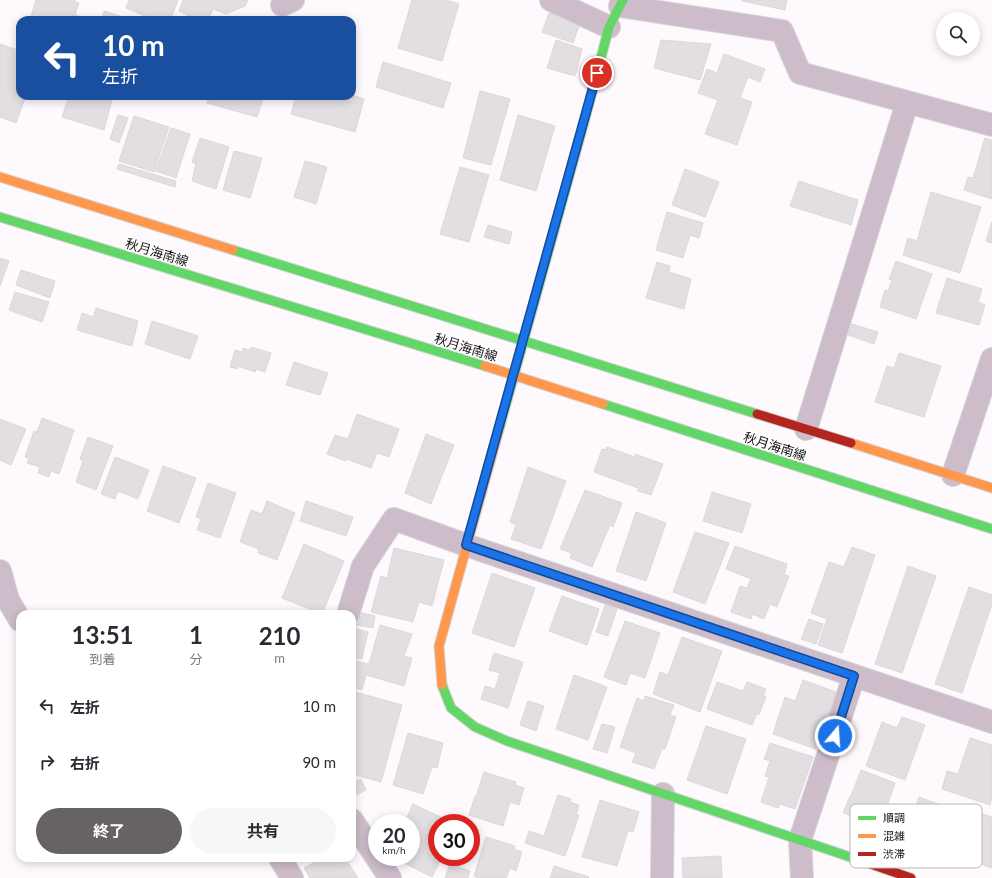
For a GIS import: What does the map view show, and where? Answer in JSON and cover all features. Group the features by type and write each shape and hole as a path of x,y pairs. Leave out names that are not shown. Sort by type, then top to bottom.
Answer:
{"main road":[{"path":"622,3 609,27 439,646 442,686 451,708 474,727 507,741 850,857"},
{"name":"秋月海南線","path":"0,177 524,340 992,488"},
{"name":"秋月海南線","path":"0,217 514,375 992,529"},
{"path":"882,868 911,878"}],"street":[{"path":"551,0 609,27"},
{"path":"622,3 782,31 800,73 992,125"},
{"path":"806,429 907,103"},
{"path":"953,475 992,360"},
{"path":"349,610 363,566 394,519 466,545 992,722"},
{"path":"0,571 8,600 16,613"},
{"path":"802,878 800,840 854,676"},
{"path":"662,878 663,794"},
{"path":"356,826 390,878"},
{"path":"282,862 292,878"}],"building":[{"path":"36,0 75,0 75,2 79,3 75,15 78,16 31,16"},
{"path":"129,0 178,1 172,16 145,16 126,8"},
{"path":"183,0 248,0 245,6 226,14 213,9 210,16 190,16 179,11"},
{"path":"412,0 446,0 459,4 442,61 398,48"},
{"path":"742,0 787,0 785,10"},
{"path":"104,11 120,16 102,16"},
{"path":"549,13 580,23 573,43 542,32"},
{"path":"556,40 582,49 575,76 547,68"},
{"path":"661,40 711,44 700,80 654,68"},
{"path":"0,44 16,50 16,100 25,100 16,123 0,117"},
{"path":"724,54 765,69 760,82 748,77 740,98 752,102 737,145 705,134 718,100 698,93 707,69 717,73"},
{"path":"383,62 451,83 443,108 376,87"},
{"path":"480,91 510,99 491,165 463,158"},
{"path":"356,96 364,99 355,132 291,114 295,100 356,100"},
{"path":"68,100 112,100 104,130 62,117"},
{"path":"208,100 263,100 257,117 207,103"},
{"path":"118,115 128,118 119,143 110,139"},
{"path":"518,115 555,126 536,191 500,180"},
{"path":"134,116 169,127 154,172 119,161"},
{"path":"171,128 190,134 176,178 156,171"},
{"path":"200,138 229,147 216,189 192,181 196,164 192,162"},
{"path":"985,138 992,140 992,199 964,190 968,177 973,178"},
{"path":"234,151 262,158 250,198 223,190"},
{"path":"305,161 327,167 316,204 294,197"},
{"path":"119,164 176,181 175,187 117,169"},
{"path":"460,167 489,175 469,242 440,234"},
{"path":"685,169 719,182 705,217 672,205"},
{"path":"799,181 858,200 851,225 790,206"},
{"path":"931,192 981,207 960,273 903,255 908,238 917,241"},
{"path":"667,212 703,223 699,238 690,235 683,258 656,250"},
{"path":"992,222 992,243 986,241"},
{"path":"488,225 512,232 509,244 484,237"},
{"path":"0,258 9,261 0,286"},
{"path":"896,261 932,274 916,319 880,307 885,290 888,291 892,280 889,279"},
{"path":"657,262 670,266 669,272 691,279 684,309 646,298"},
{"path":"21,270 55,281 50,298 16,285"},
{"path":"947,278 982,289 978,302 985,305 979,325 936,313"},
{"path":"15,292 49,302 42,322 9,310"},
{"path":"96,308 138,321 132,346 77,330 82,313 93,317"},
{"path":"152,321 198,336 190,359 145,344"},
{"path":"852,324 878,332 874,344 848,335"},
{"path":"251,347 271,353 265,372 256,369 255,372 238,366 238,369 230,367 235,350 242,352 243,348 249,350"},
{"path":"899,353 941,366 924,417 875,402 887,366 894,368"},
{"path":"294,362 328,373 320,395 286,385"},
{"path":"357,414 399,429 389,457 377,453 371,468 327,454 335,435 348,439"},
{"path":"42,418 74,430 59,474 51,471 49,477 38,473 40,467 27,463 29,458 25,457 34,431 37,432"},
{"path":"0,419 26,429 11,465 0,460"},
{"path":"426,434 454,445 431,504 405,493"},
{"path":"88,437 113,446 96,490 76,482 83,461 80,459"},
{"path":"607,447 635,457 635,454 663,464 651,495 638,491 638,488 594,472 602,449 606,450"},
{"path":"115,457 149,470 138,499 118,491 115,499 101,494"},
{"path":"163,466 196,478 179,523 147,511"},
{"path":"528,467 566,481 541,549 511,539 516,525 510,522"},
{"path":"208,483 236,493 220,538 197,530 201,519 196,517"},
{"path":"585,490 622,503 613,527 610,525 592,567 570,558 572,553 560,549"},
{"path":"712,492 751,504 742,533 703,521"},
{"path":"267,501 295,513 277,560 258,553 259,549 240,542 251,510 262,514"},
{"path":"306,501 353,517 346,536 300,521"},
{"path":"636,512 666,523 646,581 616,571"},
{"path":"695,532 729,543 705,604 673,592"},
{"path":"304,544 344,561 324,610 312,610 282,598"},
{"path":"735,546 787,564 784,575 789,576 777,607 770,604 764,619 752,614 751,619 731,612 740,586 747,588 751,579 726,569"},
{"path":"852,547 875,555 842,653 818,645 827,619 811,613 829,562 844,567"},
{"path":"394,548 444,560 432,606 419,602 413,622 371,612 381,576 387,578"},
{"path":"908,566 936,576 902,673 875,664"},
{"path":"492,573 535,588 514,647 472,633"},
{"path":"969,587 992,595 992,604 962,693 935,684"},
{"path":"562,596 599,609 587,645 549,631"},
{"path":"605,605 617,609 608,636 596,632"},
{"path":"356,612 375,616 373,628 356,625"},
{"path":"809,619 823,624 816,644 801,639"},
{"path":"625,621 660,633 645,678 630,673 626,685 604,677"},
{"path":"380,625 412,634 404,656 412,658 404,686 366,675 362,690 356,688 356,661 369,664"},
{"path":"356,629 368,632 362,659 356,658"},
{"path":"682,637 722,651 700,712 653,694 660,672 668,675"},
{"path":"494,653 523,662 508,708 481,699 485,686 495,689 500,673 489,670"},
{"path":"574,675 607,687 588,740 556,729"},
{"path":"803,680 836,692 816,749 773,734 785,697 795,701"},
{"path":"717,682 743,691 747,682 766,689 763,696 766,696 759,715 757,713 752,725 707,709"},
{"path":"356,692 402,705 381,782 356,775"},
{"path":"645,696 674,705 670,715 676,717 665,749 662,749 654,769 632,762 636,753 620,747 637,698 644,701"},
{"path":"528,701 544,706 536,731 520,725"},
{"path":"902,717 925,725 905,780 866,766 882,722 897,728"},
{"path":"602,724 615,727 607,753 593,749"},
{"path":"706,726 746,739 727,794 687,780"},
{"path":"408,733 443,743 437,768 432,767 423,794 393,785"},
{"path":"970,738 992,745 992,797 990,805 942,789 947,771 958,774"},
{"path":"770,743 813,757 795,809 780,804 778,808 761,802 769,777 765,776 770,761 764,759"},
{"path":"861,770 895,783 888,804 850,804 850,815 843,813"},
{"path":"484,772 516,782 515,785 524,788 519,805 510,802 503,826 480,819 480,814 469,814 475,796 476,797"},
{"path":"361,779 366,790 356,795 356,781"},
{"path":"558,795 571,799 570,802 579,805 576,815 579,815 565,856 525,843 529,831 544,836"},
{"path":"919,797 938,804 917,804"},
{"path":"600,800 639,812 633,832 628,831 617,866 582,857"},
{"path":"413,804 434,814 428,814 428,866 438,866 432,877 410,866 420,866 420,814 408,814"},
{"path":"982,814 992,817 992,868 982,864"},
{"path":"486,837 515,846 514,849 522,852 516,871 510,868 506,878 479,878 474,876 477,866 480,866 480,856"},
{"path":"721,856 722,878 683,878 682,858"},
{"path":"315,862 348,862 358,878 310,878 304,868"},
{"path":"449,866 456,866 470,871 468,878 445,878"},
{"path":"554,866 589,877 550,878"}],"traffic: fast":[{"path":"500,426 609,27 623,0"},
{"path":"0,217 485,366"},
{"path":"233,250 757,414"},
{"path":"603,404 992,529"},
{"path":"442,685 451,708 475,727 507,741 850,857"}],"traffic: slow":[{"path":"0,177 233,250"},
{"path":"485,366 603,404"},
{"path":"442,685 439,646 500,426"},
{"path":"851,443 992,488"}],"traffic: jam":[{"path":"757,414 851,443"},
{"path":"882,868 911,878"}],"route":[{"path":"597,73 466,545 854,676 835,736"}]}
